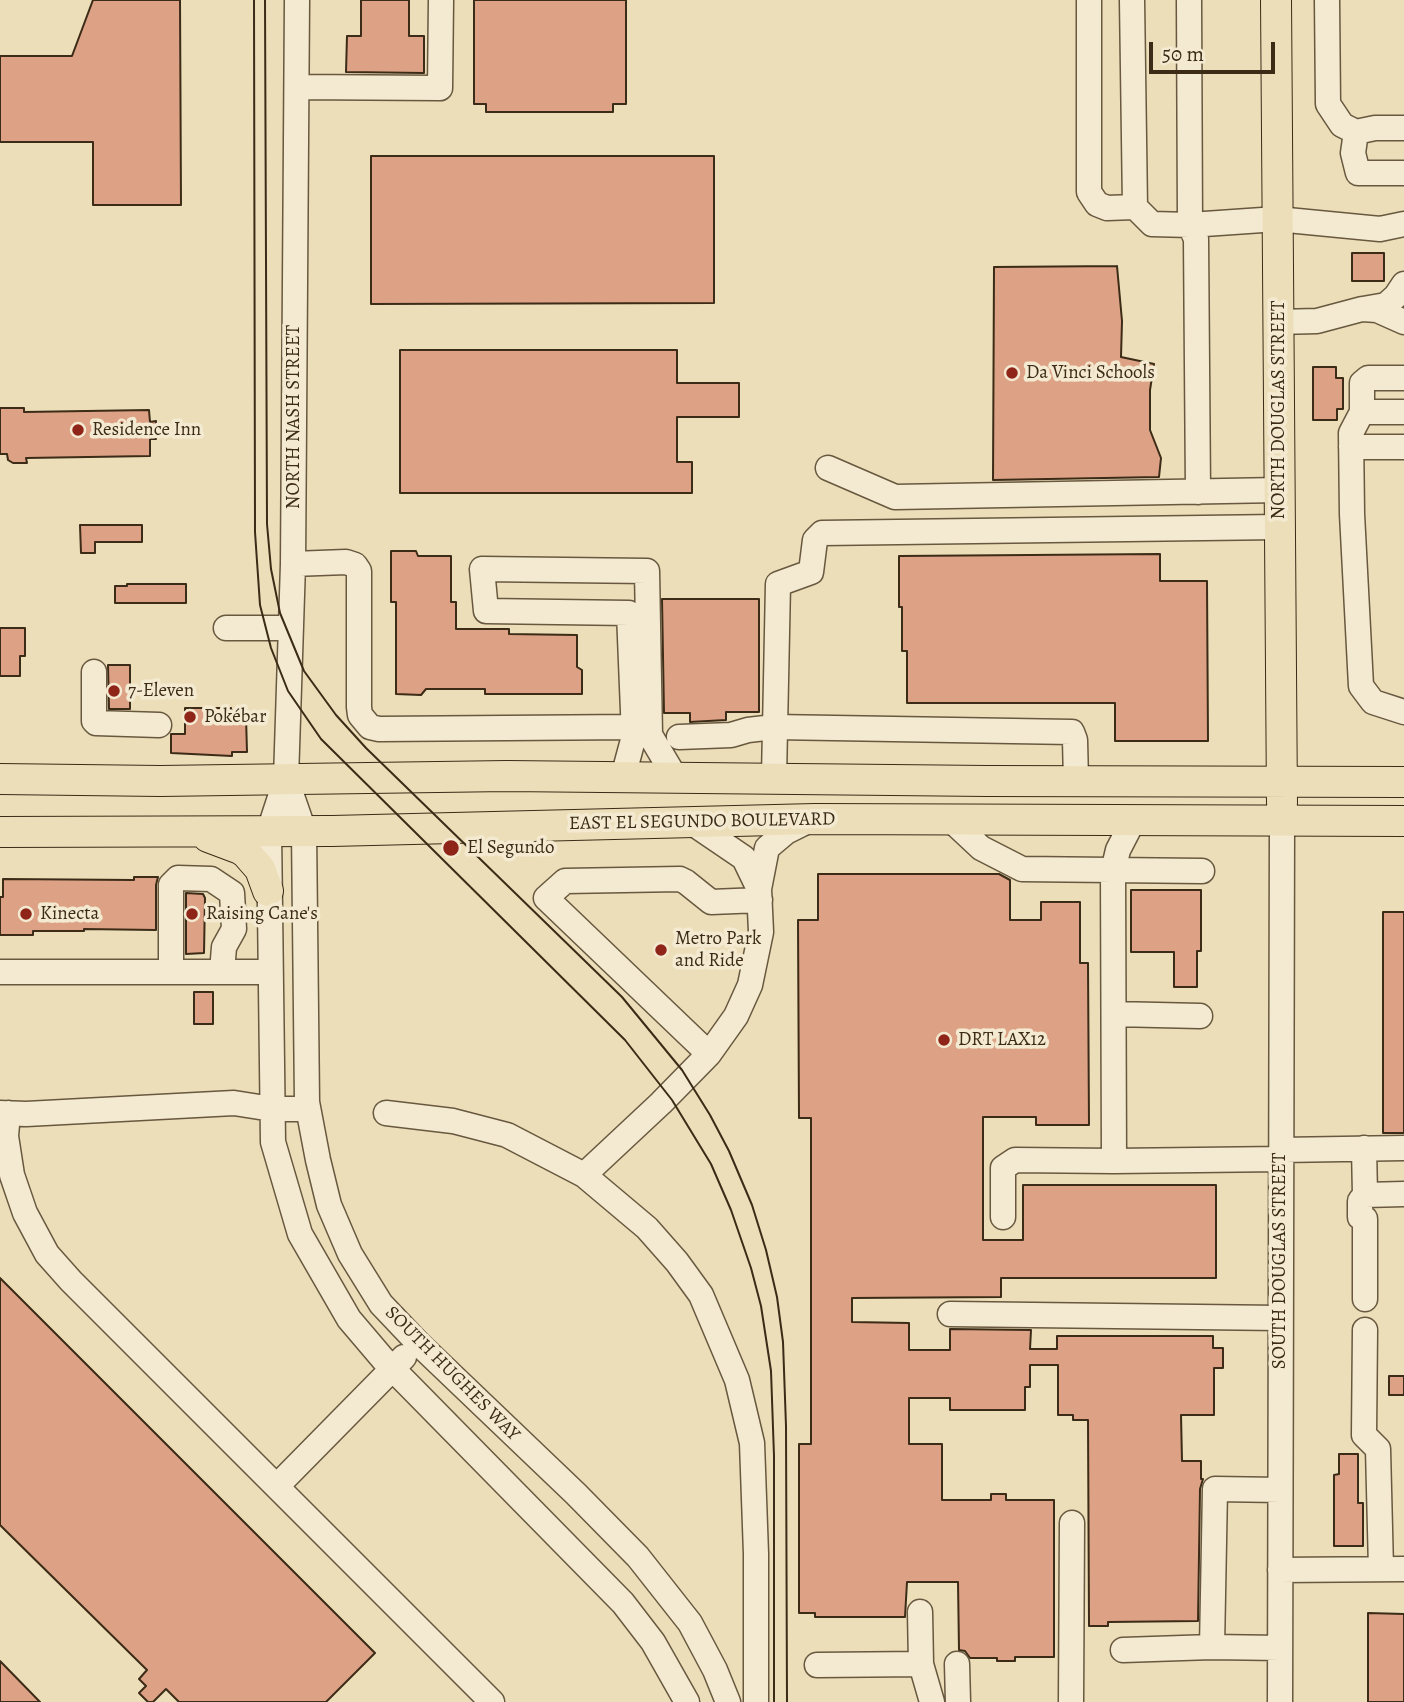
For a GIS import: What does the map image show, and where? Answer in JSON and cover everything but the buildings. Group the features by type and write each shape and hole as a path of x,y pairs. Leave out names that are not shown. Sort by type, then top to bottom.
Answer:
{"main road":[{"name":"NORTH DOUGLAS STREET","path":"1276,0 1282,821"},
{"path":"0,779 160,781 451,776 1404,782"},
{"name":"EAST EL SEGUNDO BOULEVARD","path":"0,832 304,831 815,819 1404,821"},
{"path":"195,831 240,849 260,869 266,878 268,891"}],"street":[{"name":"NORTH NASH STREET","path":"269,831 286,779 293,564 297,0"},
{"path":"297,87 440,88 441,0"},
{"path":"1089,0 1089,192 1097,204 1107,208 1135,207"},
{"path":"1132,0 1135,207 1152,224 1190,225 1277,219 1380,229 1404,224"},
{"path":"1189,0 1190,225 1196,239 1198,492"},
{"path":"1327,0 1328,104 1342,125 1356,132 1376,128 1404,128"},
{"path":"1356,132 1353,153 1357,173 1404,173"},
{"path":"1278,322 1317,321 1386,305 1404,284"},
{"path":"1362,309 1377,310 1404,321"},
{"path":"1404,378 1368,377 1362,383 1362,412 1351,433 1352,514 1361,686 1373,702 1404,712"},
{"path":"1362,412 1404,412"},
{"path":"1351,447 1404,447"},
{"path":"828,468 895,497 1279,490"},
{"path":"775,778 778,584 811,572 815,540 822,533 1279,527"},
{"path":"293,564 346,562 355,565 359,571 359,707 360,715 370,727 633,727"},
{"path":"623,777 634,736 629,613 486,611 482,569 647,571 650,735 674,777"},
{"path":"226,628 291,628"},
{"path":"94,672 96,723 159,725"},
{"path":"679,737 731,735 774,727 1072,733 1075,735 1076,781"},
{"name":"SOUTH HUGHES WAY","path":"286,779 304,831 309,1109 329,1205 350,1254 381,1304 418,1343 638,1557 690,1623 715,1670 728,1702"},
{"path":"584,1175 709,1054 736,1016 751,985 761,932 760,894 767,849 786,832 815,819"},
{"path":"950,819 981,848 1022,869 1202,871"},
{"path":"1114,1161 1113,871 1118,850 1134,819"},
{"name":"SOUTH DOUGLAS STREET","path":"1280,1702 1282,821"},
{"path":"691,822 744,858 760,894"},
{"name":"SOUTH HUGHES WAY","path":"269,831 274,1142 300,1234 349,1319 393,1369 623,1603 653,1642 687,1702"},
{"path":"171,972 172,885 178,878 211,879 232,893 234,929 224,947 222,972"},
{"path":"709,1054 546,898 565,881 680,879 711,902 760,894"},
{"path":"0,972 270,972"},
{"path":"1114,1014 1200,1016"},
{"path":"309,1109 272,1109 234,1103 4,1113 12,1175 25,1213 47,1254 71,1282 492,1702"},
{"path":"386,1113 453,1121 507,1135 584,1175 647,1228 701,1295 737,1380 752,1443 756,1554 756,1701"},
{"path":"1364,1148 1366,1299"},
{"path":"1003,1217 1003,1168 1015,1160 1114,1161 1404,1148"},
{"path":"1365,1207 1404,1194"},
{"path":"950,1314 1280,1318"},
{"path":"1280,1570 1392,1569 1378,1449 1364,1435 1365,1329"},
{"path":"277,1486 418,1343"},
{"path":"1212,1647 1215,1489 1280,1490"},
{"path":"1071,1702 1072,1523"},
{"path":"920,1612 921,1664 932,1702"},
{"path":"1123,1650 1280,1648"},
{"path":"817,1665 921,1664"},
{"path":"957,1664 958,1702"}],"tram line":[{"path":"254,0 255,532 260,605 271,648 288,691 321,739 625,1040 672,1100 711,1164 731,1210 751,1268 761,1306 771,1371 774,1456 774,1702"},
{"path":"265,0 267,524 271,569 280,613 304,671 336,715 366,748 622,997 682,1070 729,1151 752,1205 766,1250 777,1297 783,1342 787,1702"}],"place":[{"name":"Da Vinci Schools","path":"1012,373"},
{"name":"Residence Inn","path":"78,430"},
{"name":"7-Eleven","path":"114,691"},
{"name":"Pokébar","path":"190,717"},
{"name":"El Segundo","path":"451,848"},
{"name":"Kinecta","path":"26,914"},
{"name":"Raising Cane's","path":"192,914"},
{"name":"Metro Park and Ride","path":"661,950"},
{"name":"DRT LAX12","path":"944,1040"}]}
